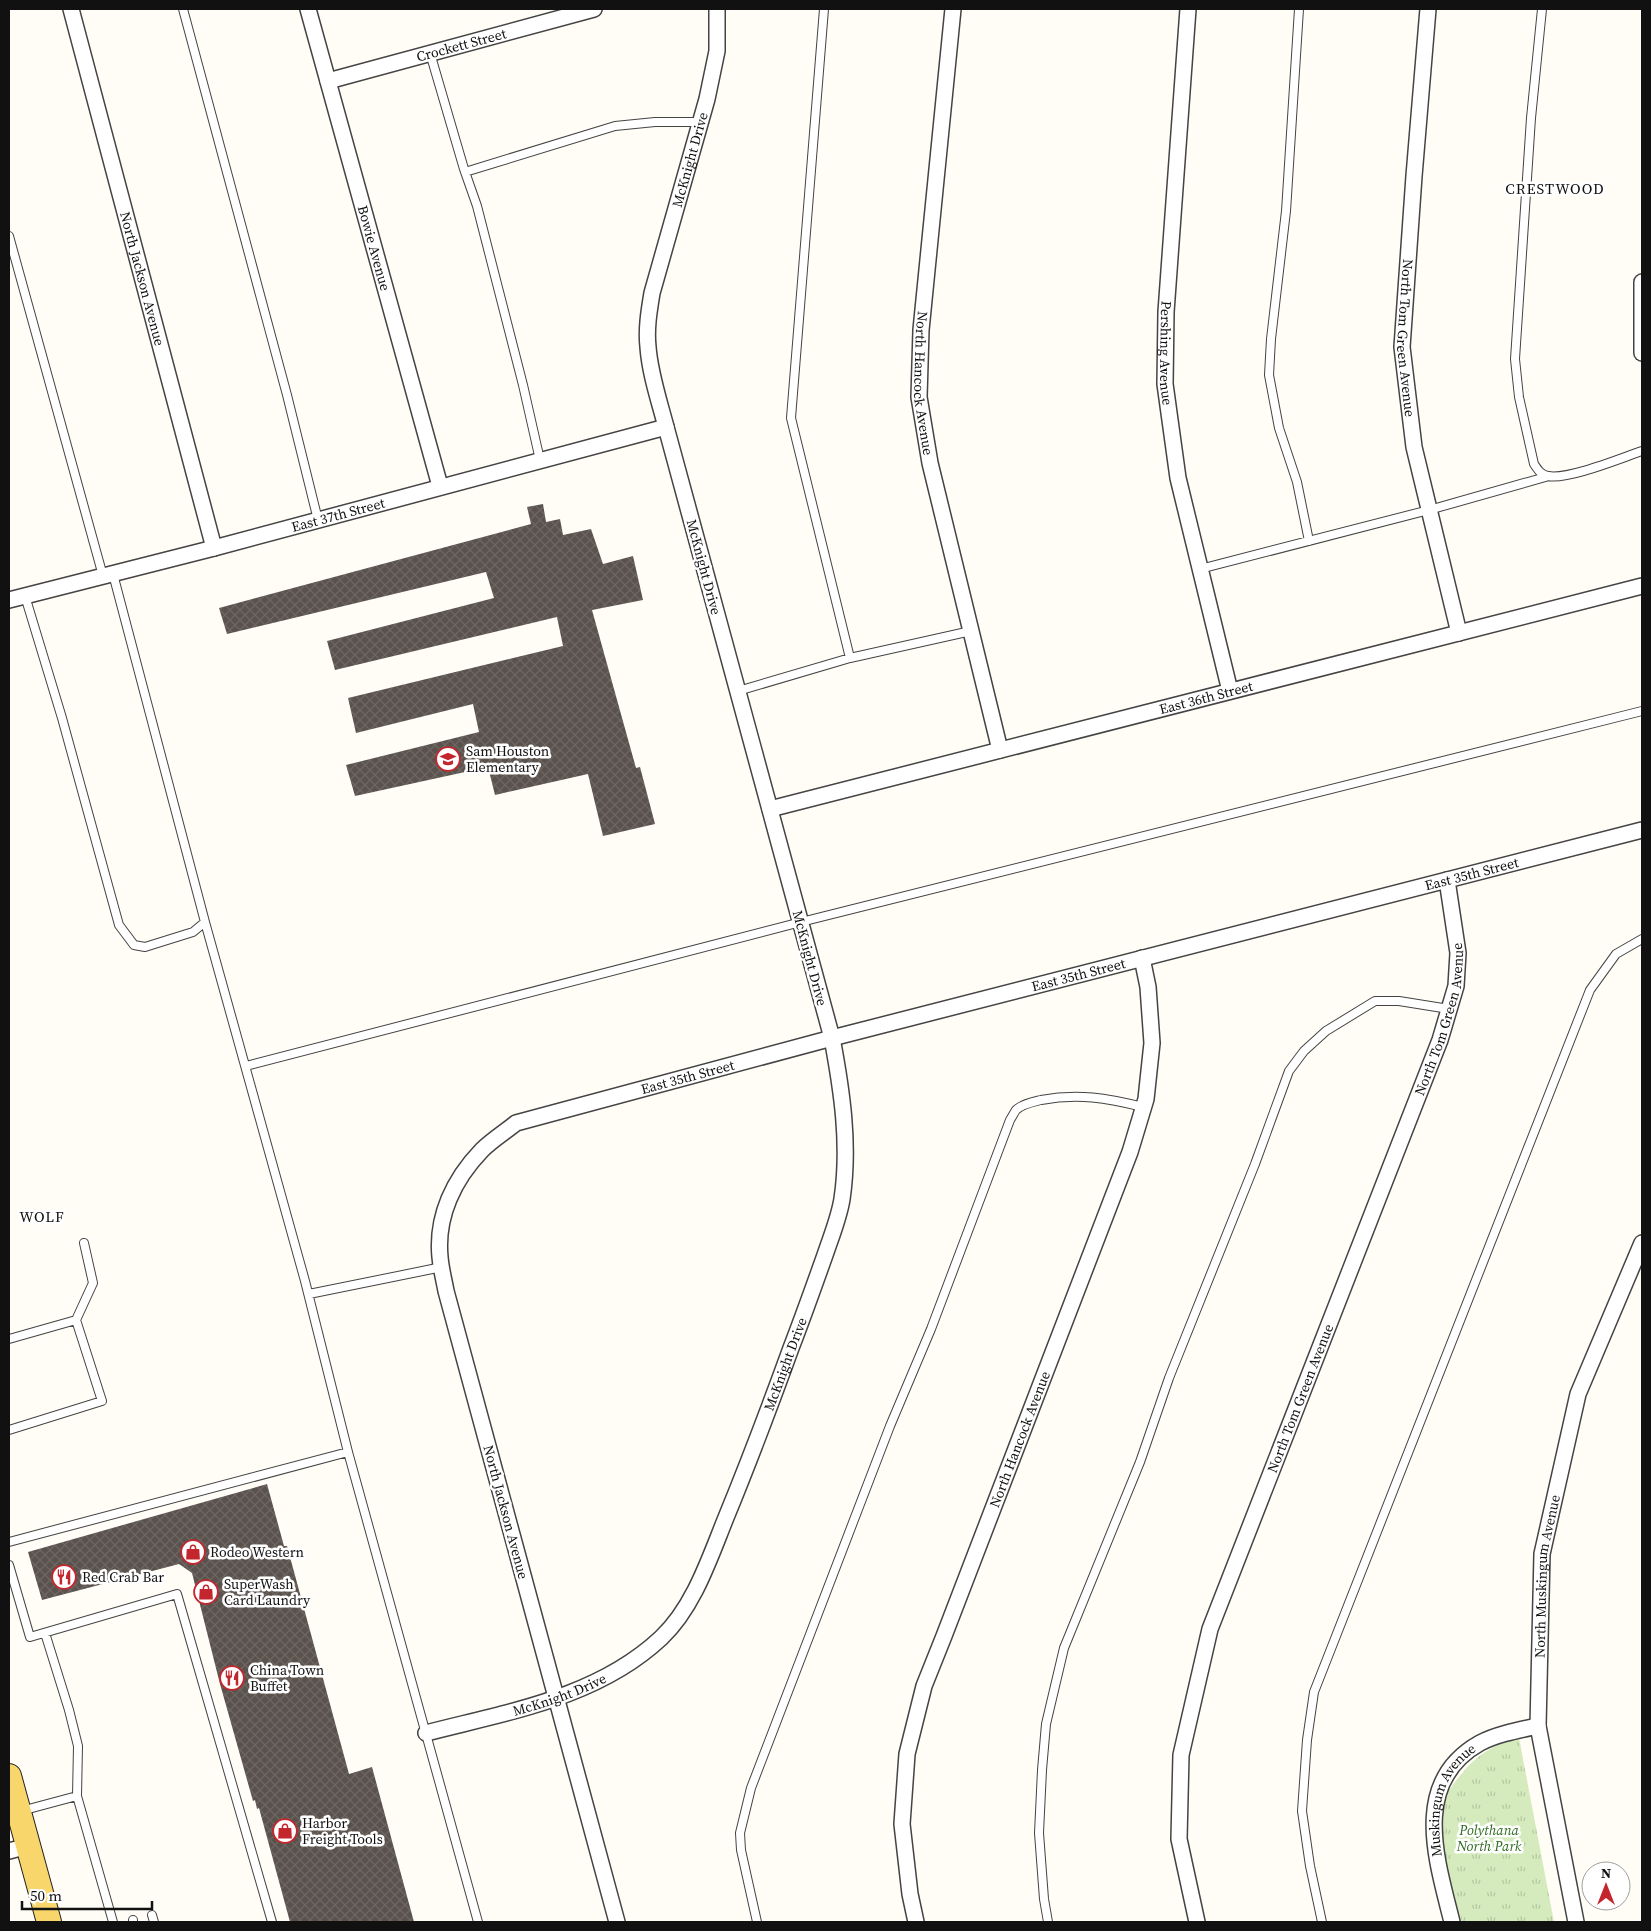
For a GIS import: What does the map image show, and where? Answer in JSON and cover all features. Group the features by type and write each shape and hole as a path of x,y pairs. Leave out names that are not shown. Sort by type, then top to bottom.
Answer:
{"main road":[{"path":"9,1776 19,1812 18,1849 49,1922"}],"street":[{"name":"North Jackson Avenue","path":"71,9 214,548"},
{"name":"Bowie Avenue","path":"308,9 440,486"},
{"name":"Crockett Street","path":"328,81 594,9"},
{"name":"McKnight Drive","path":"426,1733 556,1698 616,1672 642,1654 676,1622 710,1556 747,1466 836,1224 841,1201 845,1166 844,1125 839,1075 832,1038 666,426 652,373 648,346 648,319 652,293 707,98 716,51 717,9"},
{"name":"North Hancock Avenue","path":"953,9 921,330 919,397 930,463 1000,750"},
{"name":"Pershing Avenue","path":"1188,9 1166,312 1165,384 1178,478 1230,691"},
{"name":"North Tom Green Avenue","path":"1428,9 1402,347 1414,447 1459,633"},
{"path":"1642,282 1642,353"},
{"name":"East 37th Street","path":"9,600 214,548 666,426"},
{"name":"East 36th Street","path":"770,808 1642,586"},
{"name":"East 35th Street","path":"516,1123 832,1038 1642,830"},
{"name":"North Tom Green Avenue","path":"1197,1922 1179,1838 1181,1755 1210,1629 1440,1040 1456,986 1458,953 1448,880"},
{"name":"North Hancock Avenue","path":"916,1922 910,1894 902,1824 907,1754 924,1686 1130,1152 1143,1107 1152,1043 1148,987 1142,958"},
{"name":"North Jackson Avenue","path":"516,1123 484,1148 464,1170 450,1196 442,1218 440,1235 442,1267 448,1301 616,1922"},
{"name":"North Muskingum Avenue","path":"1576,1922 1538,1726 1542,1554 1578,1394 1642,1243"},
{"name":"Muskingum Avenue","path":"1452,1922 1440,1872 1434,1831 1435,1805 1438,1790 1453,1765 1463,1754 1481,1742 1513,1731 1538,1726"}],"lane":[{"path":"183,9 288,395 318,520"},
{"path":"824,9 791,418 850,658"},
{"path":"1299,9 1286,211 1271,339 1269,375 1280,428 1297,482 1309,541"},
{"path":"1542,9 1531,118 1515,359 1519,397 1534,464 1538,471 1549,476 1561,477 1642,451"},
{"path":"430,53 477,206 523,385 540,460"},
{"path":"465,172 615,126 655,122 701,122"},
{"path":"9,236 108,575 246,1066 309,1294 348,1452 478,1922"},
{"path":"1200,569 1429,510 1549,476"},
{"path":"25,596 62,718 120,925 134,945 145,946 193,932 205,922"},
{"path":"738,691 850,658 971,631"},
{"path":"246,1066 801,922 1642,710"},
{"path":"1322,1922 1310,1866 1302,1811 1307,1740 1314,1692 1590,990 1616,954 1642,939"},
{"path":"1048,1922 1044,1899 1039,1833 1042,1770 1046,1724 1064,1648 1140,1462 1169,1378 1252,1173 1289,1071 1304,1051 1326,1031 1375,1001 1399,1002 1449,1010"},
{"path":"757,1922 740,1850 740,1833 751,1788 890,1426 931,1329 1010,1120 1016,1110 1022,1106 1034,1101 1061,1097 1096,1097 1143,1107"},
{"path":"9,1430 102,1401 76,1320 93,1283 84,1243"},
{"path":"309,1294 442,1267"},
{"path":"9,1338 76,1320"},
{"path":"9,1542 348,1452"},
{"path":"9,1565 30,1637 177,1594 272,1922"},
{"path":"45,1633 78,1746 76,1796 113,1922"},
{"path":"19,1812 76,1796"}],"green space":[{"name":"Polythana North Park","path":"1519,1738 1554,1922 1462,1922 1442,1846 1439,1817 1441,1806 1445,1796 1469,1765 1496,1746"}],"building":[{"path":"543,504 546,522 560,519 563,535 591,529 603,564 633,556 643,600 592,610 636,768 640,767 655,824 603,836 588,774 495,795 488,767 355,796 346,765 479,732 473,704 356,733 348,698 563,646 557,617 335,670 327,641 494,598 486,572 227,634 219,608 531,524 527,507"},
{"path":"267,1484 284,1546 287,1546 349,1774 372,1767 414,1922 290,1922 259,1808 257,1809 255,1800 253,1801 220,1684 192,1573 179,1564 42,1600 28,1552"}],"place":[{"name":"Sam Houston Elementary","path":"448,759"},
{"name":"Rodeo Western","path":"193,1552"},
{"name":"Red Crab Bar","path":"64,1577"},
{"name":"SuperWash Card Laundry","path":"206,1592"},
{"name":"China Town Buffet","path":"232,1678"},
{"name":"Harbor Freight Tools","path":"285,1831"}],"district":[{"name":"CRESTWOOD","path":"1555,188"},
{"name":"WOLF","path":"42,1216"}]}
